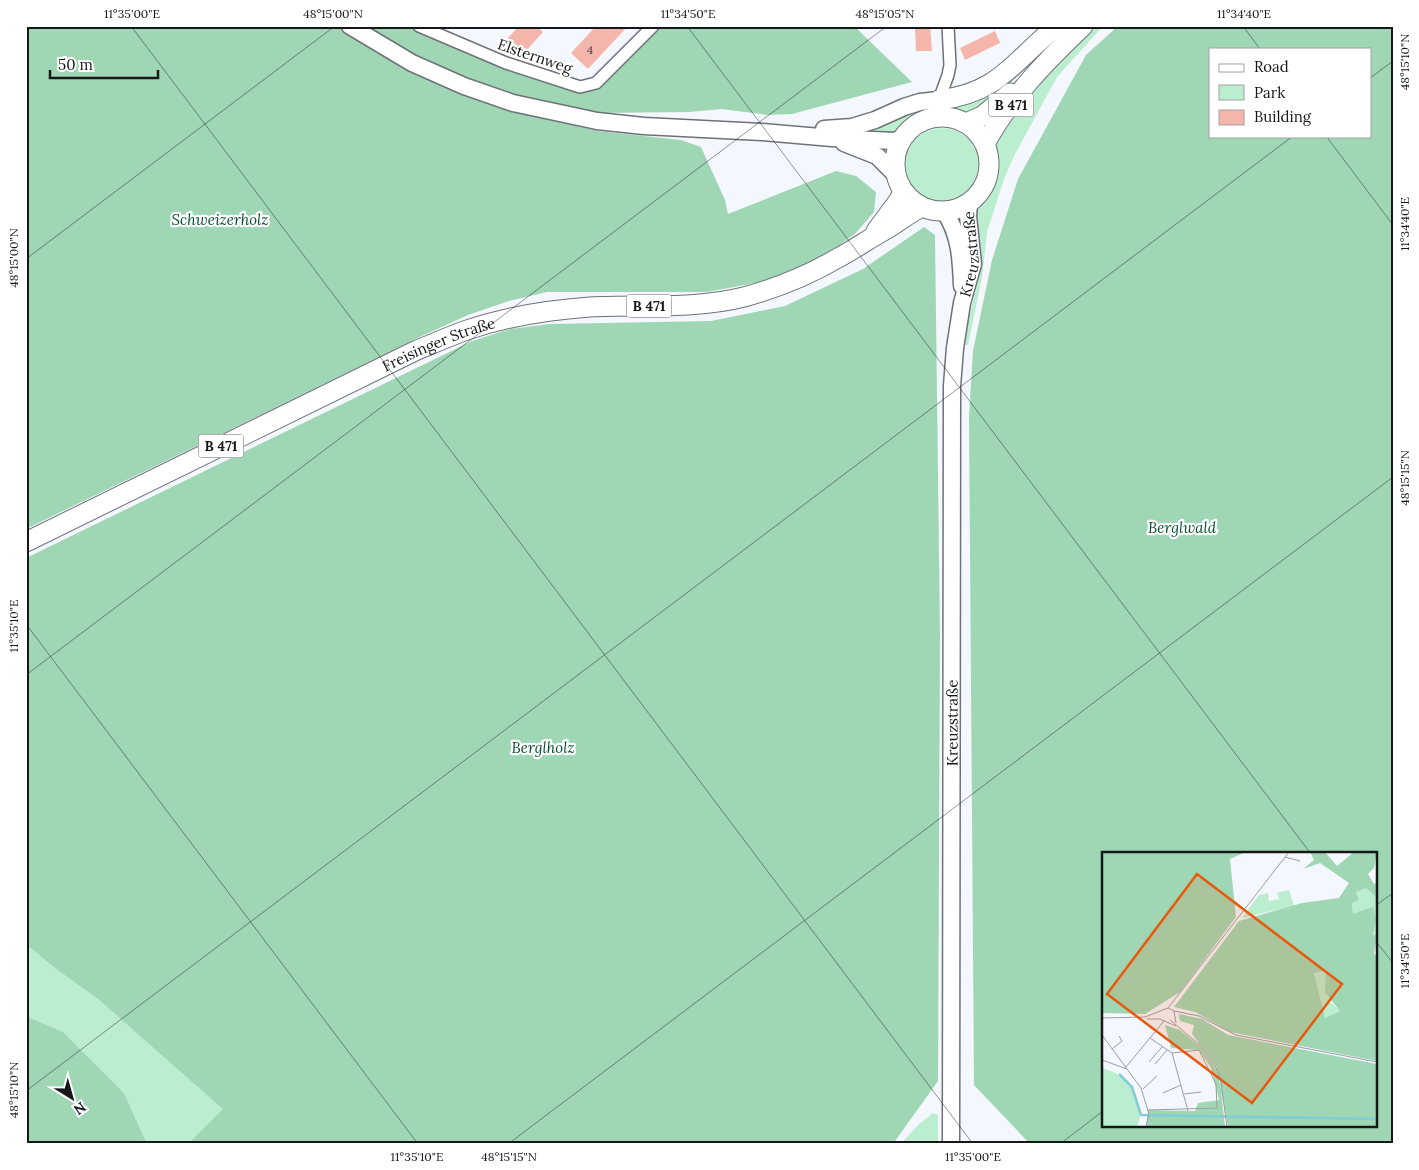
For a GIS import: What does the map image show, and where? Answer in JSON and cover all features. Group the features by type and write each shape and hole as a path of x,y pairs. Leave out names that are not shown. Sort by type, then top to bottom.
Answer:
{"main road":[{"path":"350,26 412,62 464,86 513,103 597,121 644,126 762,132 832,138 894,141 901,139"},
{"path":"762,132 852,127 920,102 968,95 988,86 1009,70 1057,26"},
{"name":"B 471","path":"985,144 997,122 1041,69 1082,26"},
{"name":"B 471","path":"966,123 982,116 1041,69"},
{"path":"832,138 877,156 914,203 933,211 944,212 957,209 969,203 979,194 988,176 989,156 985,144 978,132 966,123 938,116 924,120 911,128 901,139 895,157 899,183"},
{"name":"B 471","path":"874,235 899,200 899,183"},
{"name":"Kreuzstraße","path":"951,1144 952,433 955,348 962,304 972,264 968,216 969,203"},
{"name":"B 471","path":"874,235 922,207"},
{"name":"Kreuzstraße","path":"944,212 951,221 961,253 962,304"},
{"name":"Freisinger Straße","path":"26,542 415,351 466,331 523,315 549,311 590,307 668,307 705,304 744,296 801,278 839,258 874,235"}],"street":[{"name":"Elsternweg","path":"419,26 506,64 580,87 596,83 653,26"},
{"path":"939,100 950,65 948,26"}],"green space":[{"name":"Schweizerholz","path":"26,26 337,26 407,69 511,111 598,131 681,140 701,147 725,200 728,214 836,171 856,176 876,192 874,212 855,234 822,257 776,279 707,292 547,292 509,301 468,315 26,529"},
{"path":"363,26 419,26 580,87 596,83 653,26 854,26 912,82 792,114 768,115 722,109 689,112 596,113 517,96 465,78 417,57"},
{"path":"1095,26 1103,26 1057,77 1015,154 1004,179 987,232 982,278 968,345 964,345 966,328 976,290 978,269 974,221 977,211 992,188 997,173 996,140 1029,95"},
{"name":"Berglwald","path":"1118,26 1393,26 1393,1144 1030,1144 974,1085 969,417 973,351 992,260 1018,179 1086,55"},
{"path":"1054,41 986,107 969,114 942,111 932,112 919,116 899,131 891,134 866,134 864,130 903,113 940,105"},
{"path":"942,128 956,131 968,139 976,151 979,165 976,179 968,191 956,199 942,202 928,199 916,191 908,179 905,165 908,151 916,139 928,131"},
{"name":"Berglholz","path":"924,227 935,235 940,634 938,1081 893,1144 188,1144 223,1109 98,999 56,969 26,944 26,558 472,341 510,329 550,324 711,321 785,306 863,269"},
{"path":"26,944 56,969 98,999 224,1109 188,1144 147,1144 124,1093 63,1032 26,1016"},
{"path":"26,1016 63,1032 124,1093 147,1144 26,1144"},
{"path":"933,1113 938,1115 938,1144 901,1144 918,1125"}],"building":[{"path":"519,26 536,26 543,32 525,52 508,38"},
{"path":"596,26 628,26 588,69 571,53"},
{"path":"915,26 930,26 932,51 916,51"},
{"path":"995,31 1000,43 965,60 960,48"}]}
